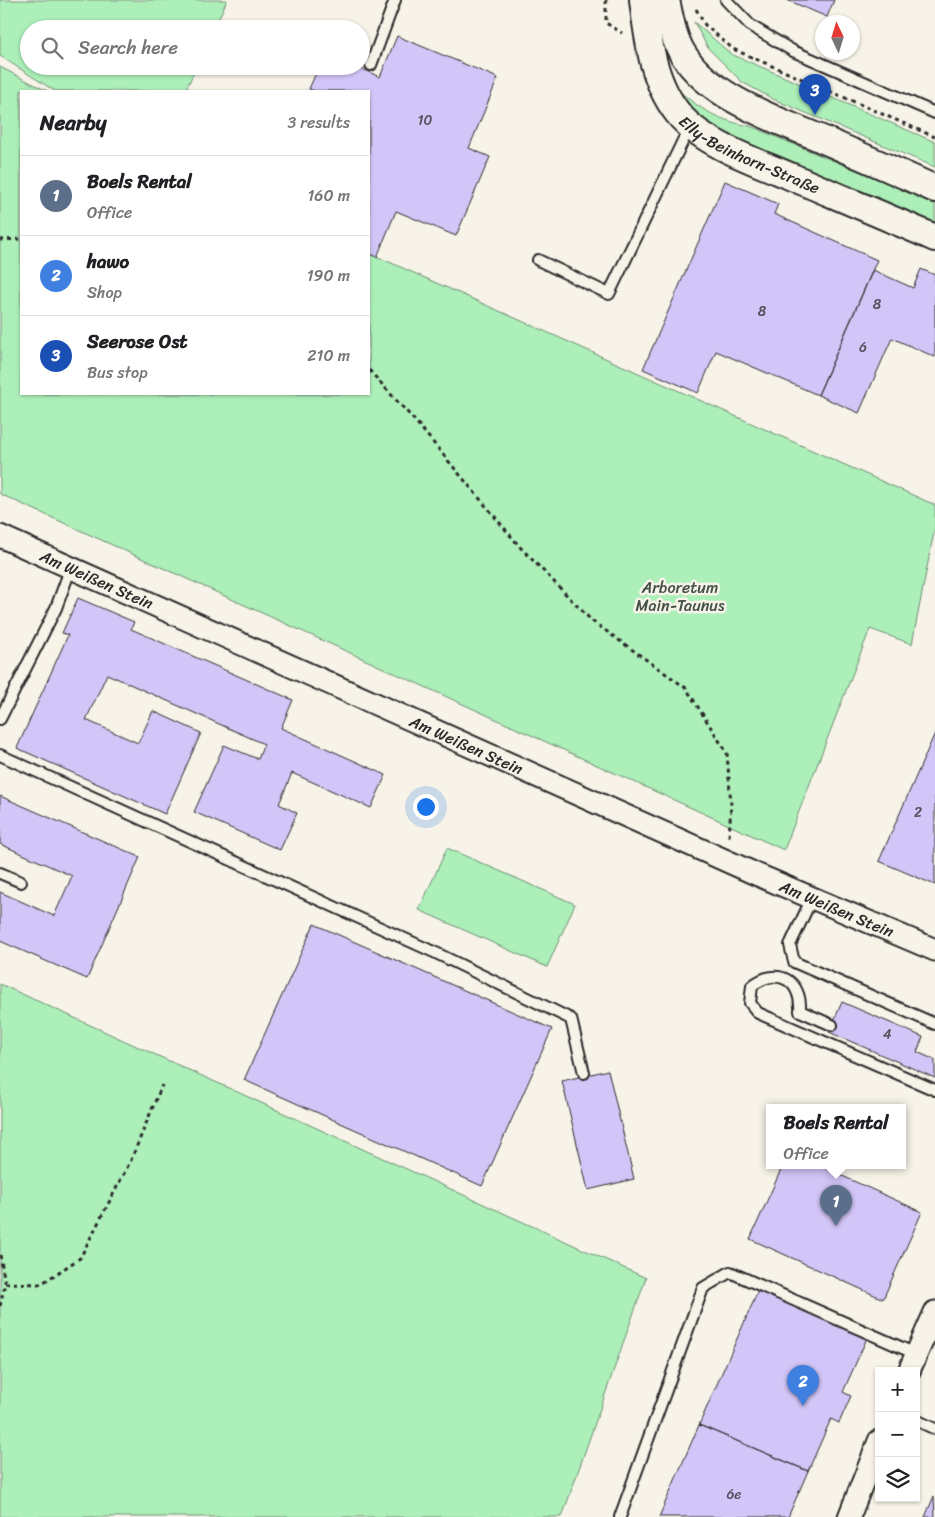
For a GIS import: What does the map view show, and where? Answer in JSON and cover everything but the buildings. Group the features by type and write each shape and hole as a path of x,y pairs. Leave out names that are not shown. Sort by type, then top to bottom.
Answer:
{"street":[{"name":"Elly-Beinhorn-Straße","path":"643,0 658,76 668,99 682,118 708,138 742,156 935,238"},
{"path":"666,0 672,26 683,53 707,81 737,101 935,189"},
{"name":"Am Weißen Stein","path":"0,536 812,898 935,950"},
{"path":"913,1363 935,1312"},
{"path":"850,1517 875,1451"}],"lane":[{"path":"370,65 395,0"},
{"path":"726,0 751,26 793,51 935,112"},
{"path":"538,260 609,294 691,125"},
{"path":"0,719 56,608 72,567"},
{"path":"0,755 419,945 571,1019 584,1073"},
{"path":"0,873 22,882"},
{"path":"812,898 790,945 794,962 935,1024"},
{"path":"832,1025 800,1011 801,1000 795,986 785,978 770,976 752,986 750,1003 758,1013 935,1090"},
{"path":"620,1517 703,1288 730,1272 913,1363"},
{"path":"920,1422 935,1429"}],"path":[{"path":"0,240 20,239"},
{"path":"370,371 416,422 520,547 586,614 686,688 727,753 731,805 728,860"},
{"path":"5,1283 41,1284 80,1258 131,1160 162,1085"},
{"path":"0,1255 5,1283 0,1306"}],"green space":[{"path":"0,0 227,0 218,20 20,20 20,69 0,56"},
{"path":"694,22 731,54 935,142 935,167 773,99 742,82 708,48"},
{"name":"Arboretum Main-Taunus","path":"0,67 45,90 20,90 20,395 370,395 370,253 935,505 935,527 912,644 870,629 784,850 0,494"},
{"path":"30,75 193,75 185,90 53,90"},
{"path":"668,81 696,104 715,115 750,126 935,203 935,226 714,130 686,111"},
{"path":"447,848 575,904 547,967 419,910"},
{"path":"0,984 646,1278 562,1517 0,1517"}],"place":[{"name":"Seerose Ost","path":"815,115"},
{"name":"Boels Rental","path":"836,1226"},
{"name":"hawo","path":"803,1406"}]}
